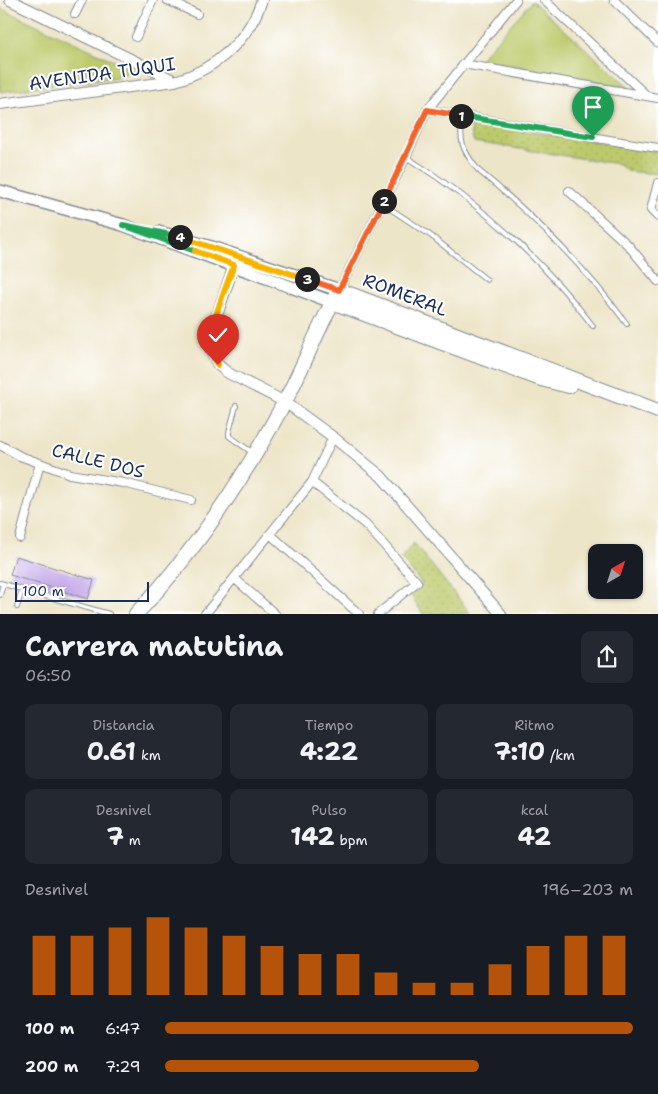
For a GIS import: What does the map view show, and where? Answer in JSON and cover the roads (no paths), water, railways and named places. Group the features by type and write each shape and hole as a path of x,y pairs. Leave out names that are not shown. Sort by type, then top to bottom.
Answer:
{"highway":[{"name":"ROMERAL","path":"335,296 541,378 613,395 658,412"},
{"path":"136,614 166,580 230,494 285,402 335,296"}],"main road":[{"name":"ROMERAL","path":"0,191 123,225 234,265 335,296"},
{"name":"ROMERAL","path":"123,225 171,234 335,296"}],"street":[{"path":"10,0 175,81"},
{"path":"75,14 82,0"},
{"path":"136,37 153,0"},
{"path":"167,0 197,14"},
{"name":"AVENIDA TUQUI","path":"0,104 175,81 203,70 228,53 237,44 251,25 262,0"},
{"path":"335,296 383,204 427,110 516,0"},
{"path":"544,0 648,97"},
{"path":"614,0 658,43"},
{"path":"464,64 658,98"},
{"path":"427,110 658,148"},
{"path":"658,183 654,210 658,218"},
{"path":"569,191 628,245 658,281"},
{"path":"234,265 214,324 210,346 218,365 285,402 333,437 381,476 500,614"},
{"path":"205,614 312,482 333,437"},
{"name":"CALLE DOS","path":"0,445 20,456 70,474 123,483 191,500"},
{"path":"20,538 40,463"},
{"path":"312,482 366,525 417,582 378,614"},
{"path":"270,534 359,614"},
{"path":"234,578 275,614"}],"lane":[{"path":"463,116 460,139 464,151 471,162 557,241 598,286 628,324"},
{"path":"406,157 471,201 516,239 556,281 593,326"},
{"path":"383,204 430,235 486,280"},
{"path":"236,406 229,436 255,454"},
{"path":"0,596 2,583 109,614"},
{"path":"17,607 22,590"}]}
